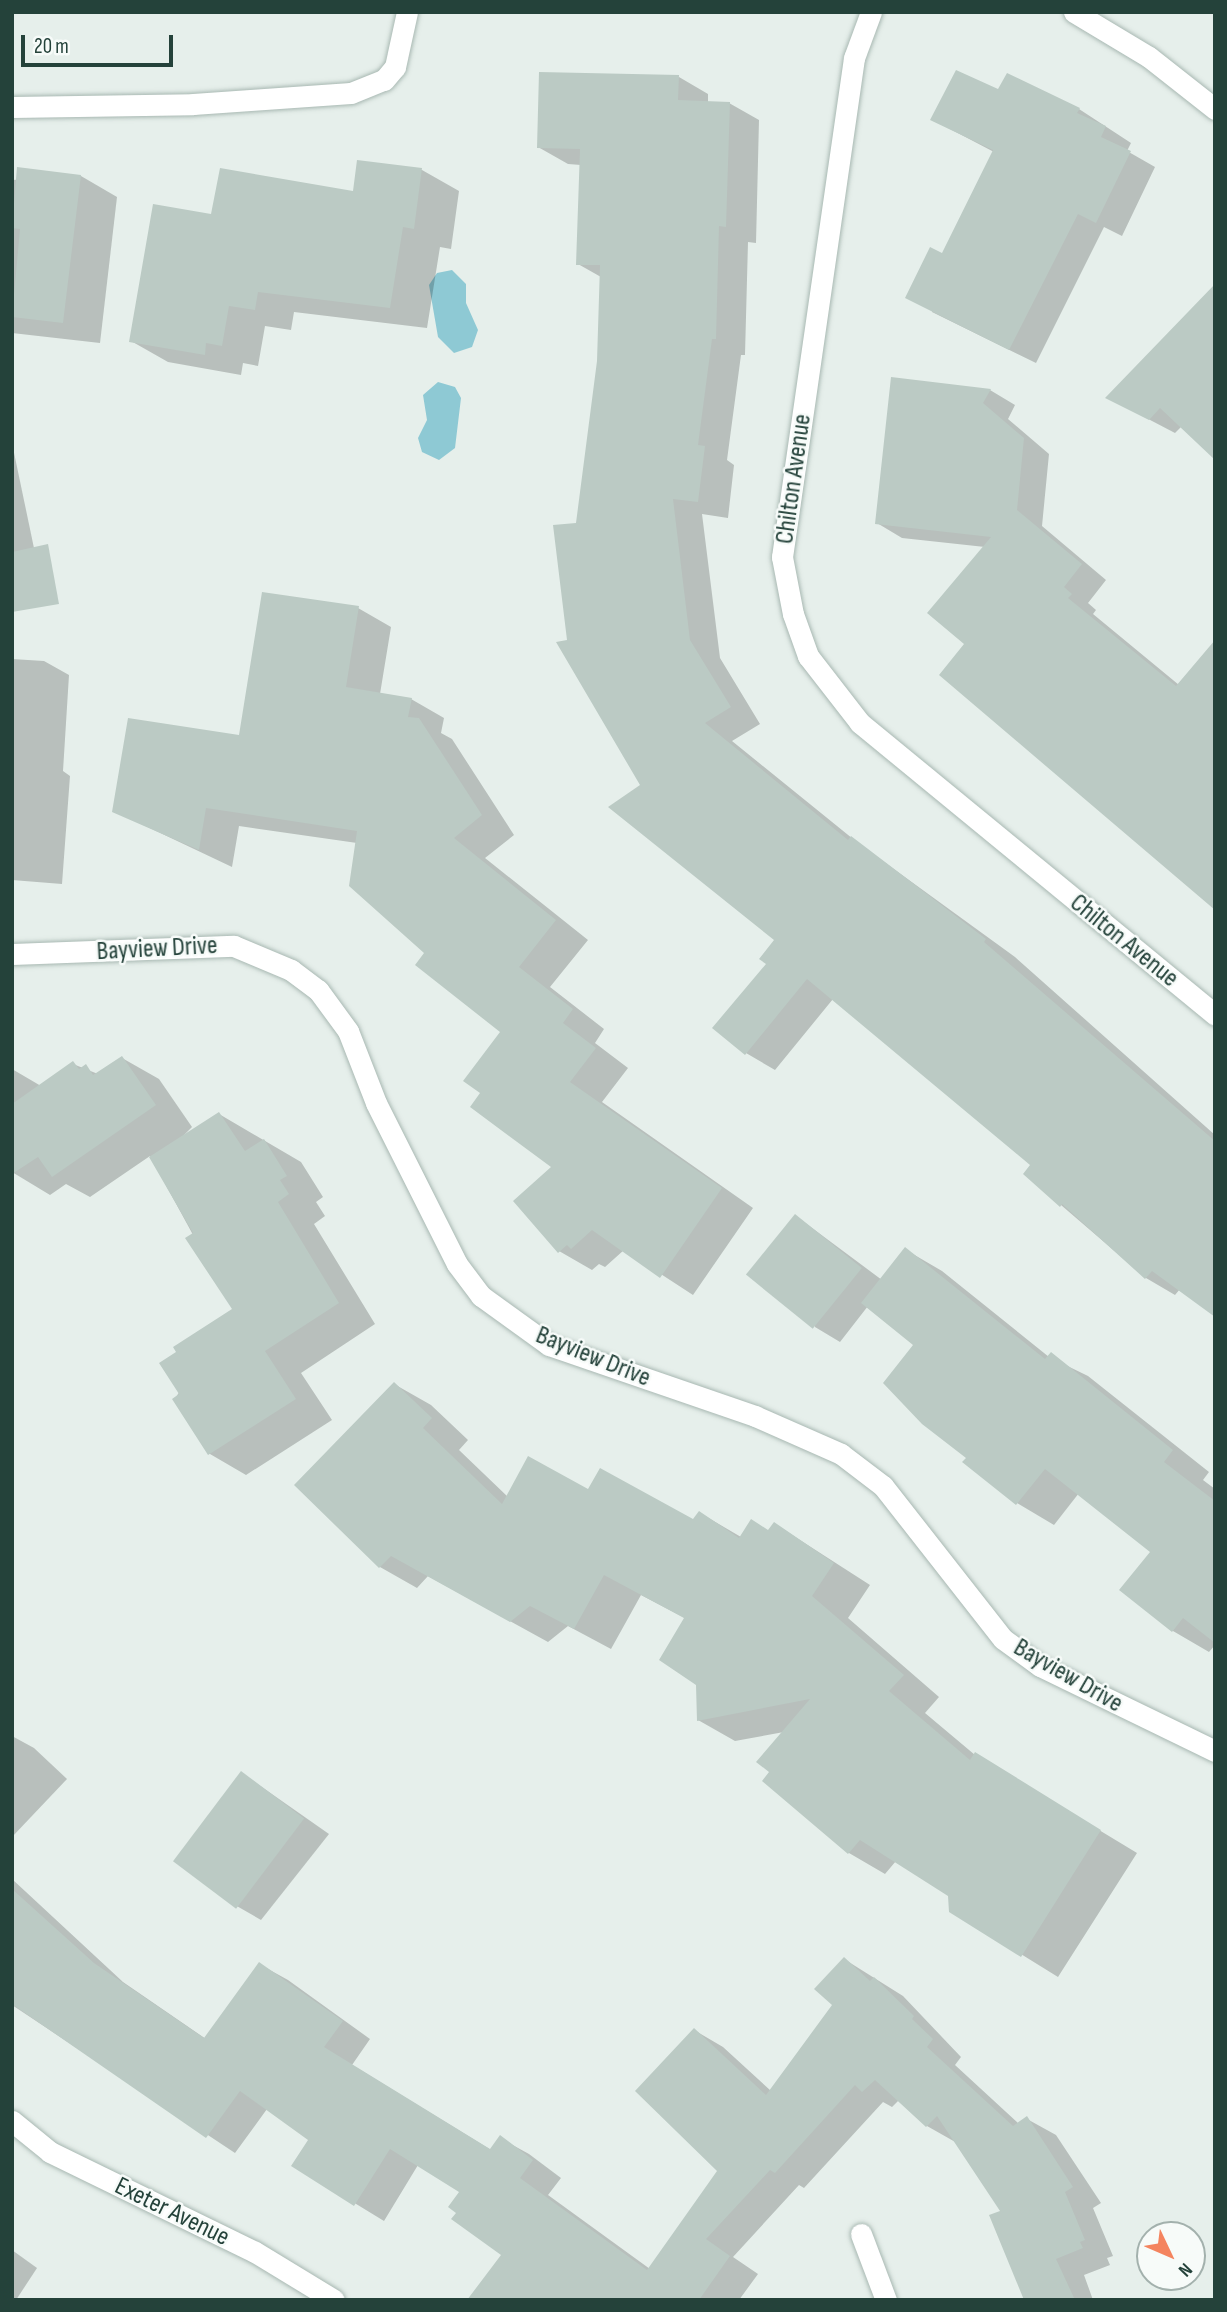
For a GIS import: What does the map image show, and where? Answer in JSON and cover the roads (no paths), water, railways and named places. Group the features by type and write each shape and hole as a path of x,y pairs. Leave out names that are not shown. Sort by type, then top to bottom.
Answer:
{"street":[{"path":"12,107 193,104 351,93 384,80 395,67 407,12"},
{"name":"Chilton Avenue","path":"871,12 854,58 782,557 800,635 829,689 860,723 1215,1015"},
{"path":"1074,12 1149,57 1215,109"},
{"name":"Bayview Drive","path":"12,954 234,946 291,970 318,990 348,1031 376,1103 444,1239 481,1296 549,1345 755,1416 841,1454 883,1486 1003,1639 1040,1666 1215,1751"},
{"name":"Exeter Avenue","path":"12,2121 50,2152 255,2252 334,2300"},
{"path":"861,2234 886,2300"}],"water":[{"path":"452,270 466,284 466,303 478,330 472,347 454,353 438,337 429,285 437,273"},
{"path":"438,382 455,387 461,398 455,448 439,460 422,452 418,438 427,420 423,395"}]}
